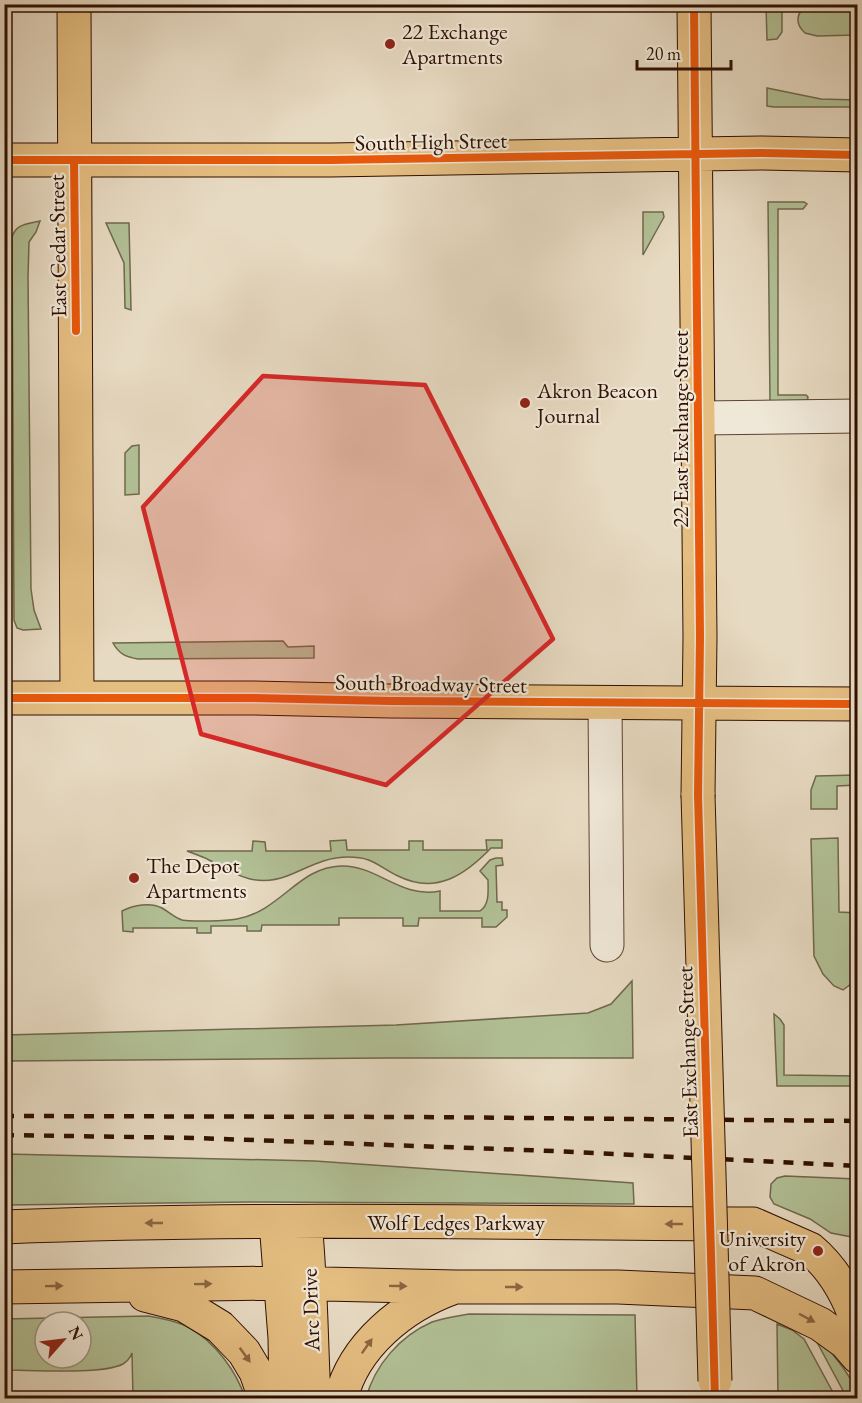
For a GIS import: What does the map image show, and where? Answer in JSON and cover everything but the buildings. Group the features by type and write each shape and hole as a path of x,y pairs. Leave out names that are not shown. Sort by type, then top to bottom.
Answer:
{"main road":[{"name":"East Cedar Street","path":"74,4 77,697"},
{"path":"694,4 695,154"},
{"name":"South High Street","path":"4,160 320,160 761,153 858,155"},
{"name":"22 East Exchange Street","path":"695,154 699,704"},
{"name":"South Broadway Street","path":"4,698 858,704"},
{"name":"East Exchange Street","path":"699,704 698,795 715,1390"},
{"name":"Wolf Ledges Parkway","path":"4,1227 290,1222 753,1224 810,1249 818,1255 836,1277 858,1325"},
{"name":"Arc Drive","path":"290,1222 296,1283 310,1334 314,1398"},
{"path":"4,1287 296,1283 456,1287 618,1287 755,1293 820,1324 845,1342 858,1357"},
{"name":"Arc Drive","path":"286,1398 296,1283"},
{"path":"103,1285 184,1305 220,1327 244,1352 256,1372 266,1398"},
{"path":"341,1398 356,1363 372,1338 401,1316 440,1293 456,1287"}],"lane":[{"path":"698,418 858,416"},
{"path":"604,703 607,945"}],"highlighted area":[{"path":"263,376 425,385 553,639 386,785 201,734 143,507"}],"green space":[{"path":"766,5 782,5 782,32 777,39 767,40"},
{"path":"809,6 857,6 857,35 817,36 805,33 799,26 798,18 801,11"},
{"path":"767,88 821,99 857,100 857,107 767,106"},
{"path":"768,202 804,202 807,204 803,209 778,209 778,395 806,395 807,402 770,402"},
{"path":"643,212 663,212 664,217 643,255"},
{"path":"40,221 29,242 28,277 31,589 34,610 41,629 23,630 17,628 14,620 12,238 19,227"},
{"path":"106,223 129,223 131,310 125,308 124,263"},
{"path":"5,258 7,622 4,623"},
{"path":"139,445 139,494 125,495 125,453 132,446"},
{"path":"283,641 288,647 314,646 314,658 138,659 123,654 113,643"},
{"path":"857,775 857,785 837,786 837,809 811,809 811,790 816,776"},
{"path":"838,838 839,912 858,913 857,974 851,984 843,990 834,986 823,974 814,956 811,839"},
{"path":"346,840 347,850 409,850 409,841 423,841 423,850 487,850 486,840 502,840 502,848 491,848 460,874 437,883 412,881 370,860 357,857 339,857 287,876 265,881 255,880 187,851 252,851 253,841 265,842 266,851 331,851 330,841"},
{"path":"502,858 503,865 496,866 497,902 502,902 502,910 507,910 507,917 496,927 482,927 482,918 419,918 418,926 403,926 403,918 339,918 339,925 262,925 261,931 247,931 247,926 211,926 211,933 197,933 197,928 133,928 133,932 123,931 122,911 142,905 157,906 187,921 237,919 266,907 313,874 326,868 341,866 366,871 413,890 440,891 440,911 480,911 487,901 488,880 480,871 490,860"},
{"path":"632,981 633,1058 5,1061 5,1035 396,1025 588,1013 611,1004"},
{"path":"774,1014 784,1025 784,1075 857,1076 857,1086 777,1086"},
{"path":"5,1154 315,1161 633,1183 634,1204 249,1202 5,1205"},
{"path":"785,1176 857,1179 857,1238 831,1233 810,1219 774,1204 770,1197 771,1184 777,1178"},
{"path":"469,1314 635,1315 637,1398 366,1398 382,1363 399,1343 432,1322"},
{"path":"149,1316 185,1326 208,1341 231,1368 245,1398 133,1398 132,1353 123,1364 100,1370 66,1371 5,1370 4,1319 33,1318 33,1370 93,1370 93,1317"},
{"path":"777,1324 792,1330 804,1339 836,1398 778,1398"},
{"path":"812,1333 846,1373 856,1391 857,1398 847,1398"}],"railway":[{"path":"4,1116 858,1121"},
{"path":"4,1135 196,1138 554,1151 858,1166"}],"cycle path":[{"path":"694,4 700,637 698,795 715,1398"},
{"path":"4,160 331,160 761,153 858,155"},
{"path":"74,161 76,331"},
{"path":"4,698 858,704"}],"place":[{"name":"22 Exchange Apartments","path":"390,44"},
{"name":"Akron Beacon Journal","path":"525,403"},
{"name":"The Depot Apartments","path":"134,878"},
{"name":"University of Akron","path":"818,1251"}]}
